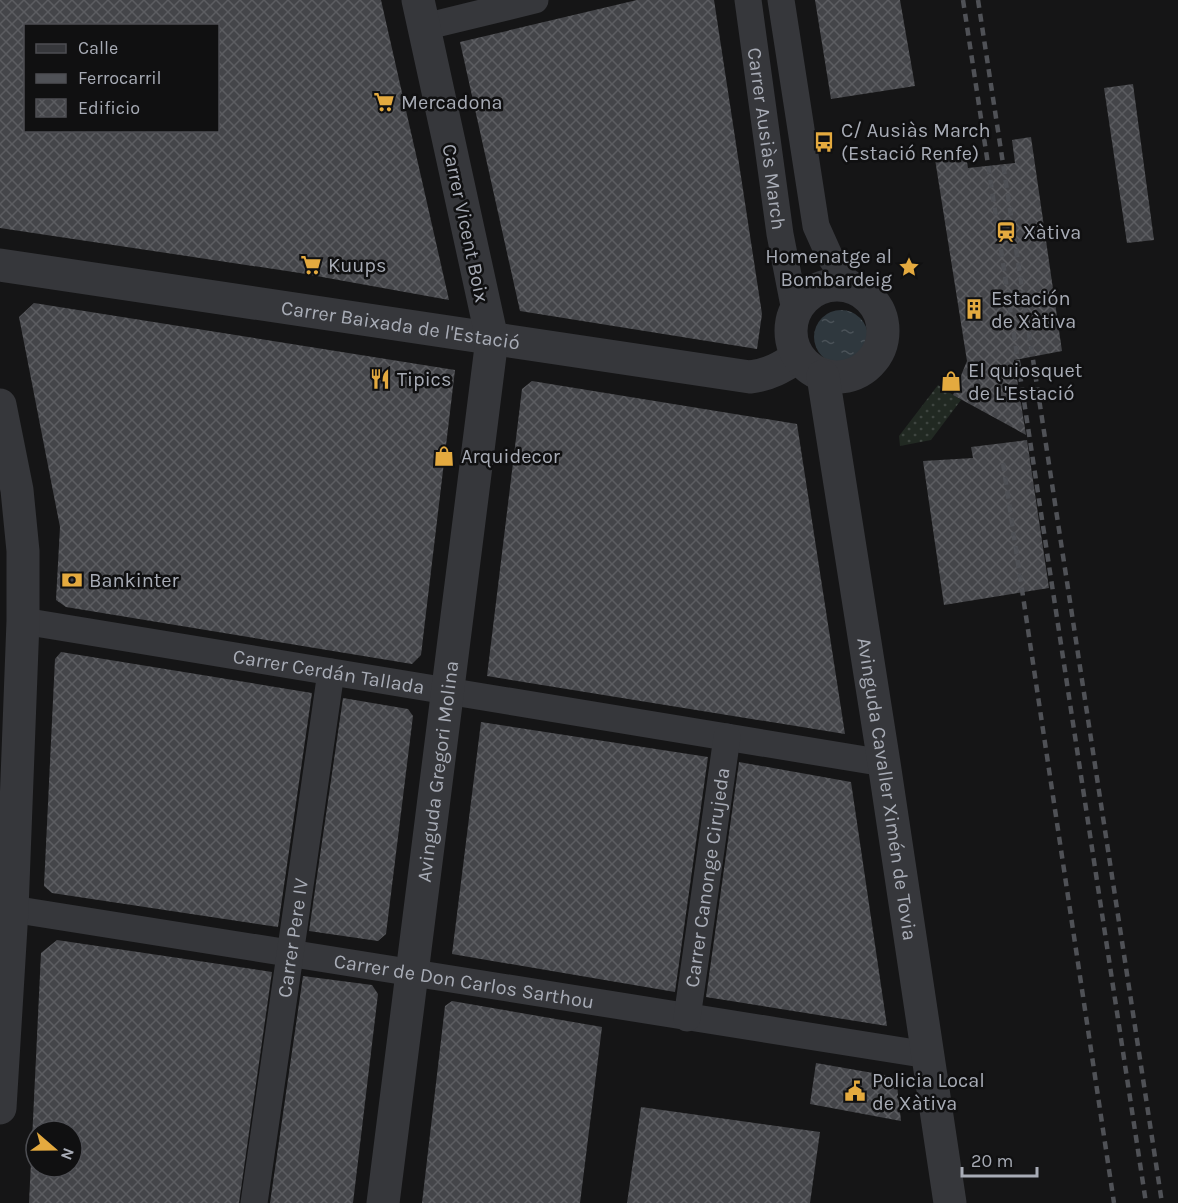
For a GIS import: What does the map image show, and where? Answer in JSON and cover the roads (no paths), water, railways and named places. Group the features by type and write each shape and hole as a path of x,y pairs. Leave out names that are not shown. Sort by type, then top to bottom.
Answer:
{"street":[{"path":"421,13 535,0"},
{"name":"Carrer Ausiàs March","path":"748,0 780,234 795,311"},
{"name":"Carrer Ausiàs March","path":"781,0 816,226 829,255 850,286"},
{"name":"Carrer Vicent Boix","path":"421,13 492,339"},
{"path":"0,286 13,275 15,267"},
{"name":"Carrer Baixada de l'Estació","path":"15,267 750,376 810,366"},
{"path":"834,284 850,286 864,294 875,305 882,321 883,338 878,353 868,366 854,375 839,378 810,366 791,343 790,326 795,311 804,298 818,288 834,284"},
{"name":"Avinguda Gregori Molina","path":"383,1203 492,339"},
{"name":"Avinguda Cavaller Ximén de Tovia","path":"810,366 884,763 950,1203"},
{"path":"0,405 21,521 23,621 6,909 0,1108"},
{"name":"Carrer Cerdán Tallada","path":"23,621 884,763"},
{"name":"Carrer Pere IV","path":"254,1203 331,672"},
{"name":"Carrer Canonge Cirujeda","path":"687,1018 727,737"},
{"name":"Carrer de Don Carlos Sarthou","path":"6,909 928,1055"}],"water":[{"path":"841,310 851,312 860,318 866,327 868,337 866,347 860,356 851,362 841,364 831,362 822,356 816,347 814,337 816,327 822,318 831,312"}],"railway":[{"path":"963,0 1146,1203"},
{"path":"978,0 1162,1203"},
{"path":"1003,463 1114,1203"}],"place":[{"name":"Mercadona","path":"384,102"},
{"name":"C/ Ausiàs March (Estació Renfe)","path":"824,142"},
{"name":"Xàtiva","path":"1006,232"},
{"name":"Kuups","path":"311,265"},
{"name":"Homenatge al Bombardeig","path":"909,267"},
{"name":"Estación de Xàtiva","path":"974,309"},
{"name":"Tipics","path":"380,379"},
{"name":"El quiosquet de L'Estació","path":"951,381"},
{"name":"Arquidecor","path":"444,456"},
{"name":"Bankinter","path":"72,580"},
{"name":"Policia Local de Xàtiva","path":"855,1091"}]}
